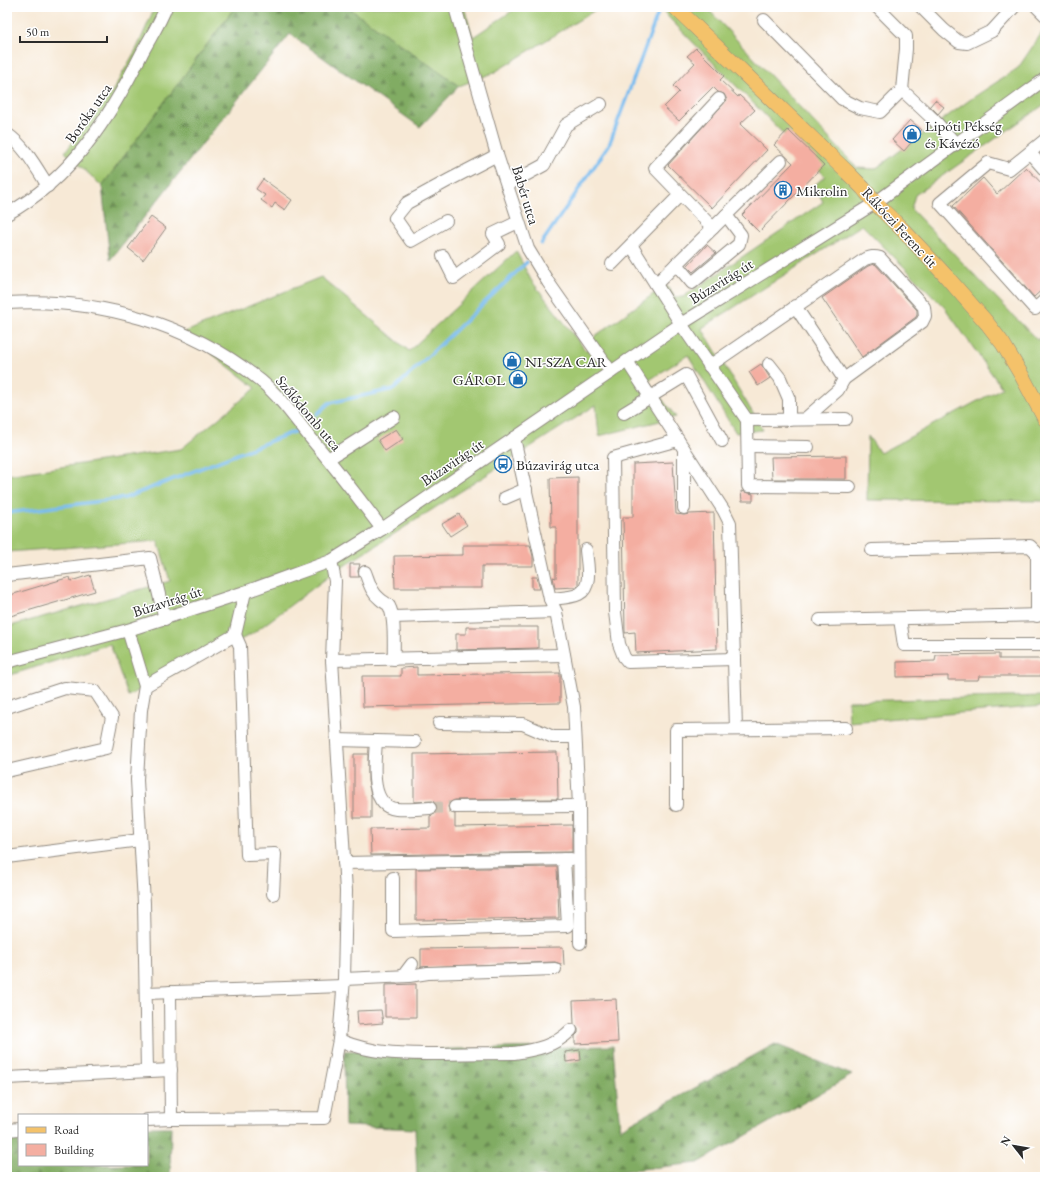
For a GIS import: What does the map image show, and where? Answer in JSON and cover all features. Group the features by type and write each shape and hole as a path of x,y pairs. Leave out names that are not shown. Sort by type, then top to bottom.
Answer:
{"main road":[{"name":"Rákóczi Ferenc út","path":"676,7 847,172 863,188 875,204 903,230 940,270 987,323 1003,344 1026,382 1045,419"}],"street":[{"name":"Boróka utca","path":"7,214 24,205 48,186 84,149 104,121 126,85 166,7"},
{"name":"Babér utca","path":"456,7 497,155 528,249 544,275 611,372"},
{"path":"764,20 842,99 860,108 880,112 902,90 906,36 877,7"},
{"path":"921,7 959,42 967,44 992,31 1014,7"},
{"path":"1037,7 1045,15"},
{"name":"Búzavirág út","path":"7,662 165,619 331,561 382,529 681,324 875,204 1045,79"},
{"path":"902,90 934,120 956,144"},
{"path":"713,228 655,168 719,99"},
{"path":"506,185 544,165 566,125 601,104"},
{"path":"7,134 28,156 48,186"},
{"path":"1045,140 1009,169 988,163 940,203 1036,309 1045,300"},
{"path":"1030,153 1045,170"},
{"path":"446,222 412,241 395,218 407,204 497,155"},
{"path":"656,284 781,161"},
{"path":"612,264 680,195"},
{"path":"676,264 692,283 739,244 741,235 726,215"},
{"path":"443,256 454,278 499,244 493,234 518,222"},
{"path":"632,245 681,324 747,420 748,486 850,487"},
{"path":"709,366 795,306 865,260 876,256 880,258 924,307 926,316 922,322 844,379 838,390 805,419"},
{"name":"Szőlődomb utca","path":"7,303 50,302 104,309 164,325 205,343 235,362 262,382 284,405 382,529"},
{"path":"795,306 844,379"},
{"path":"627,361 724,511 730,523 736,729"},
{"path":"769,364 780,378 789,400 789,420"},
{"path":"624,413 686,375 722,441"},
{"path":"328,459 394,416"},
{"path":"747,420 846,419"},
{"path":"514,438 550,599 556,612 574,707 579,806 580,943"},
{"path":"681,444 684,508"},
{"path":"681,444 613,458 615,612 618,644 628,662 734,659"},
{"path":"748,446 808,447"},
{"path":"505,498 526,489"},
{"path":"820,620 1041,616 1037,553 1030,546 872,550"},
{"path":"550,599 573,596 579,594 585,589 588,582 586,550"},
{"path":"7,575 150,558 165,619"},
{"path":"148,1120 171,1118 324,1118 339,1040 344,983 346,891 332,660 335,581 331,561"},
{"path":"365,572 372,589 380,599 388,604 393,617 394,659"},
{"path":"245,592 235,635 240,646 247,856 275,854 273,894"},
{"path":"393,617 556,612"},
{"path":"900,619 904,645 1045,645"},
{"path":"128,630 145,686 141,710 137,780 144,903 147,1071"},
{"path":"145,686 235,635"},
{"path":"332,660 564,655"},
{"path":"7,707 64,688 95,691 112,717 106,748 7,771"},
{"path":"439,723 522,724 554,737 575,737"},
{"path":"676,805 676,730 846,728"},
{"path":"337,740 415,742"},
{"path":"376,741 374,780 382,801 387,807 395,809 430,808"},
{"path":"455,807 579,806"},
{"path":"7,857 140,840"},
{"path":"393,878 393,931 568,926 564,859"},
{"path":"344,864 580,859"},
{"path":"404,976 412,964"},
{"path":"146,993 344,983 428,973 555,969"},
{"path":"170,992 171,1118"},
{"path":"339,1040 354,1046 381,1052 405,1054 514,1053 555,1043 563,1039 571,1030"},
{"path":"7,1078 171,1070"},
{"path":"7,1130 18,1129"}],"green space":[{"path":"155,7 235,7 102,186 65,152 109,97 137,48"},
{"path":"235,7 347,7 459,86 420,127 290,34 110,260 102,186"},
{"path":"347,7 464,7 473,37 518,7 600,7 495,72 459,86"},
{"path":"660,7 706,7 857,168 875,169 971,99 1018,68 1045,30 1045,104 915,195 911,209 1037,340 1045,333 1045,501 867,500 868,436 880,453 1002,388 945,308 862,225 702,328 763,430 736,433 688,355 648,381 676,417 599,436 596,405 336,571 252,634 128,696 110,644 7,676 7,627 170,581 158,541 7,552 7,475 181,449 256,388 206,349 175,336 321,277 409,351 516,251 531,280 586,351 595,336 666,285 675,297 683,297 823,202 815,185 825,176 669,18"},
{"path":"1045,696 1045,706 849,722 848,701"},
{"path":"775,1044 852,1075 698,1163 567,1177 417,1177 415,1129 345,1126 344,1051 613,1046 620,1129"},
{"path":"148,1127 171,1127 170,1177 7,1177 7,1131 18,1130 18,1166 148,1166"}],"building":[{"path":"696,48 724,76 720,80 755,110 740,124 767,150 712,208 668,165 727,100 724,94 718,92 713,87 679,121 664,107 679,92 673,86 695,63 687,56"},
{"path":"935,100 944,107 938,114 930,106"},
{"path":"910,120 922,130 904,151 892,140"},
{"name":"Mikrolin","path":"788,130 824,165 759,232 742,215 793,163 774,145"},
{"path":"1026,167 1045,187 1045,287 1034,297 953,206 983,178 997,194"},
{"path":"263,179 292,200 285,210 275,203 272,208 261,200 265,195 256,189"},
{"path":"151,217 166,228 143,260 128,248"},
{"path":"707,245 716,253 693,272 687,266"},
{"path":"875,264 917,310 917,315 862,357 822,298 868,266"},
{"path":"761,364 770,378 758,386 749,372"},
{"path":"396,429 403,439 385,451 378,440"},
{"path":"846,456 846,479 772,479 771,457"},
{"path":"673,462 676,514 684,515 714,513 717,649 636,653 635,632 625,633 623,517 633,517 633,464"},
{"path":"578,477 578,585 576,587 555,588 553,577 556,578 556,527 551,527 550,478"},
{"path":"741,491 753,494 753,501 742,501"},
{"path":"459,514 467,525 450,536 442,524"},
{"path":"463,545 530,545 533,556 533,566 482,566 482,588 395,588 394,556 463,555"},
{"path":"350,564 360,564 358,571 359,577 350,577"},
{"path":"90,575 95,591 7,617 7,596 70,577 71,581"},
{"path":"532,577 537,577 540,589 532,589"},
{"path":"466,627 538,627 538,648 456,650 456,634 466,634"},
{"path":"999,654 999,659 1041,659 1041,676 979,676 978,680 948,680 948,676 897,677 897,662 935,661 936,655"},
{"path":"417,667 417,675 560,673 560,703 363,707 362,676 401,676 401,668"},
{"path":"557,752 558,799 455,800 449,803 448,807 451,813 455,814 455,827 572,825 572,852 371,855 370,829 430,828 430,816 435,814 437,807 433,801 414,802 414,754"},
{"path":"354,754 368,754 368,781 371,796 371,818 354,818"},
{"path":"557,867 559,918 416,920 416,869"},
{"path":"563,947 564,965 555,962 421,967 421,949"},
{"path":"416,984 416,1017 385,1017 385,985"},
{"path":"616,999 618,1042 575,1044 575,1036 578,1033 578,1029 574,1024 573,1001"},
{"path":"381,1010 383,1023 358,1025 357,1011"},
{"path":"580,1050 581,1060 566,1062 565,1052"}],"waterway":[{"path":"541,244 609,145 658,13"},
{"path":"317,414 329,403 394,389 527,262"},
{"path":"7,513 125,498 296,431"}],"tunnel":[{"path":"430,808 455,807"}],"place":[{"name":"Lipóti Pékség és Kávézó","path":"912,134"},
{"name":"Mikrolin","path":"783,190"},
{"name":"NI-SZA CAR","path":"512,361"},
{"name":"GÁROL","path":"518,379"},
{"name":"Búzavirág utca","path":"503,464"}]}
